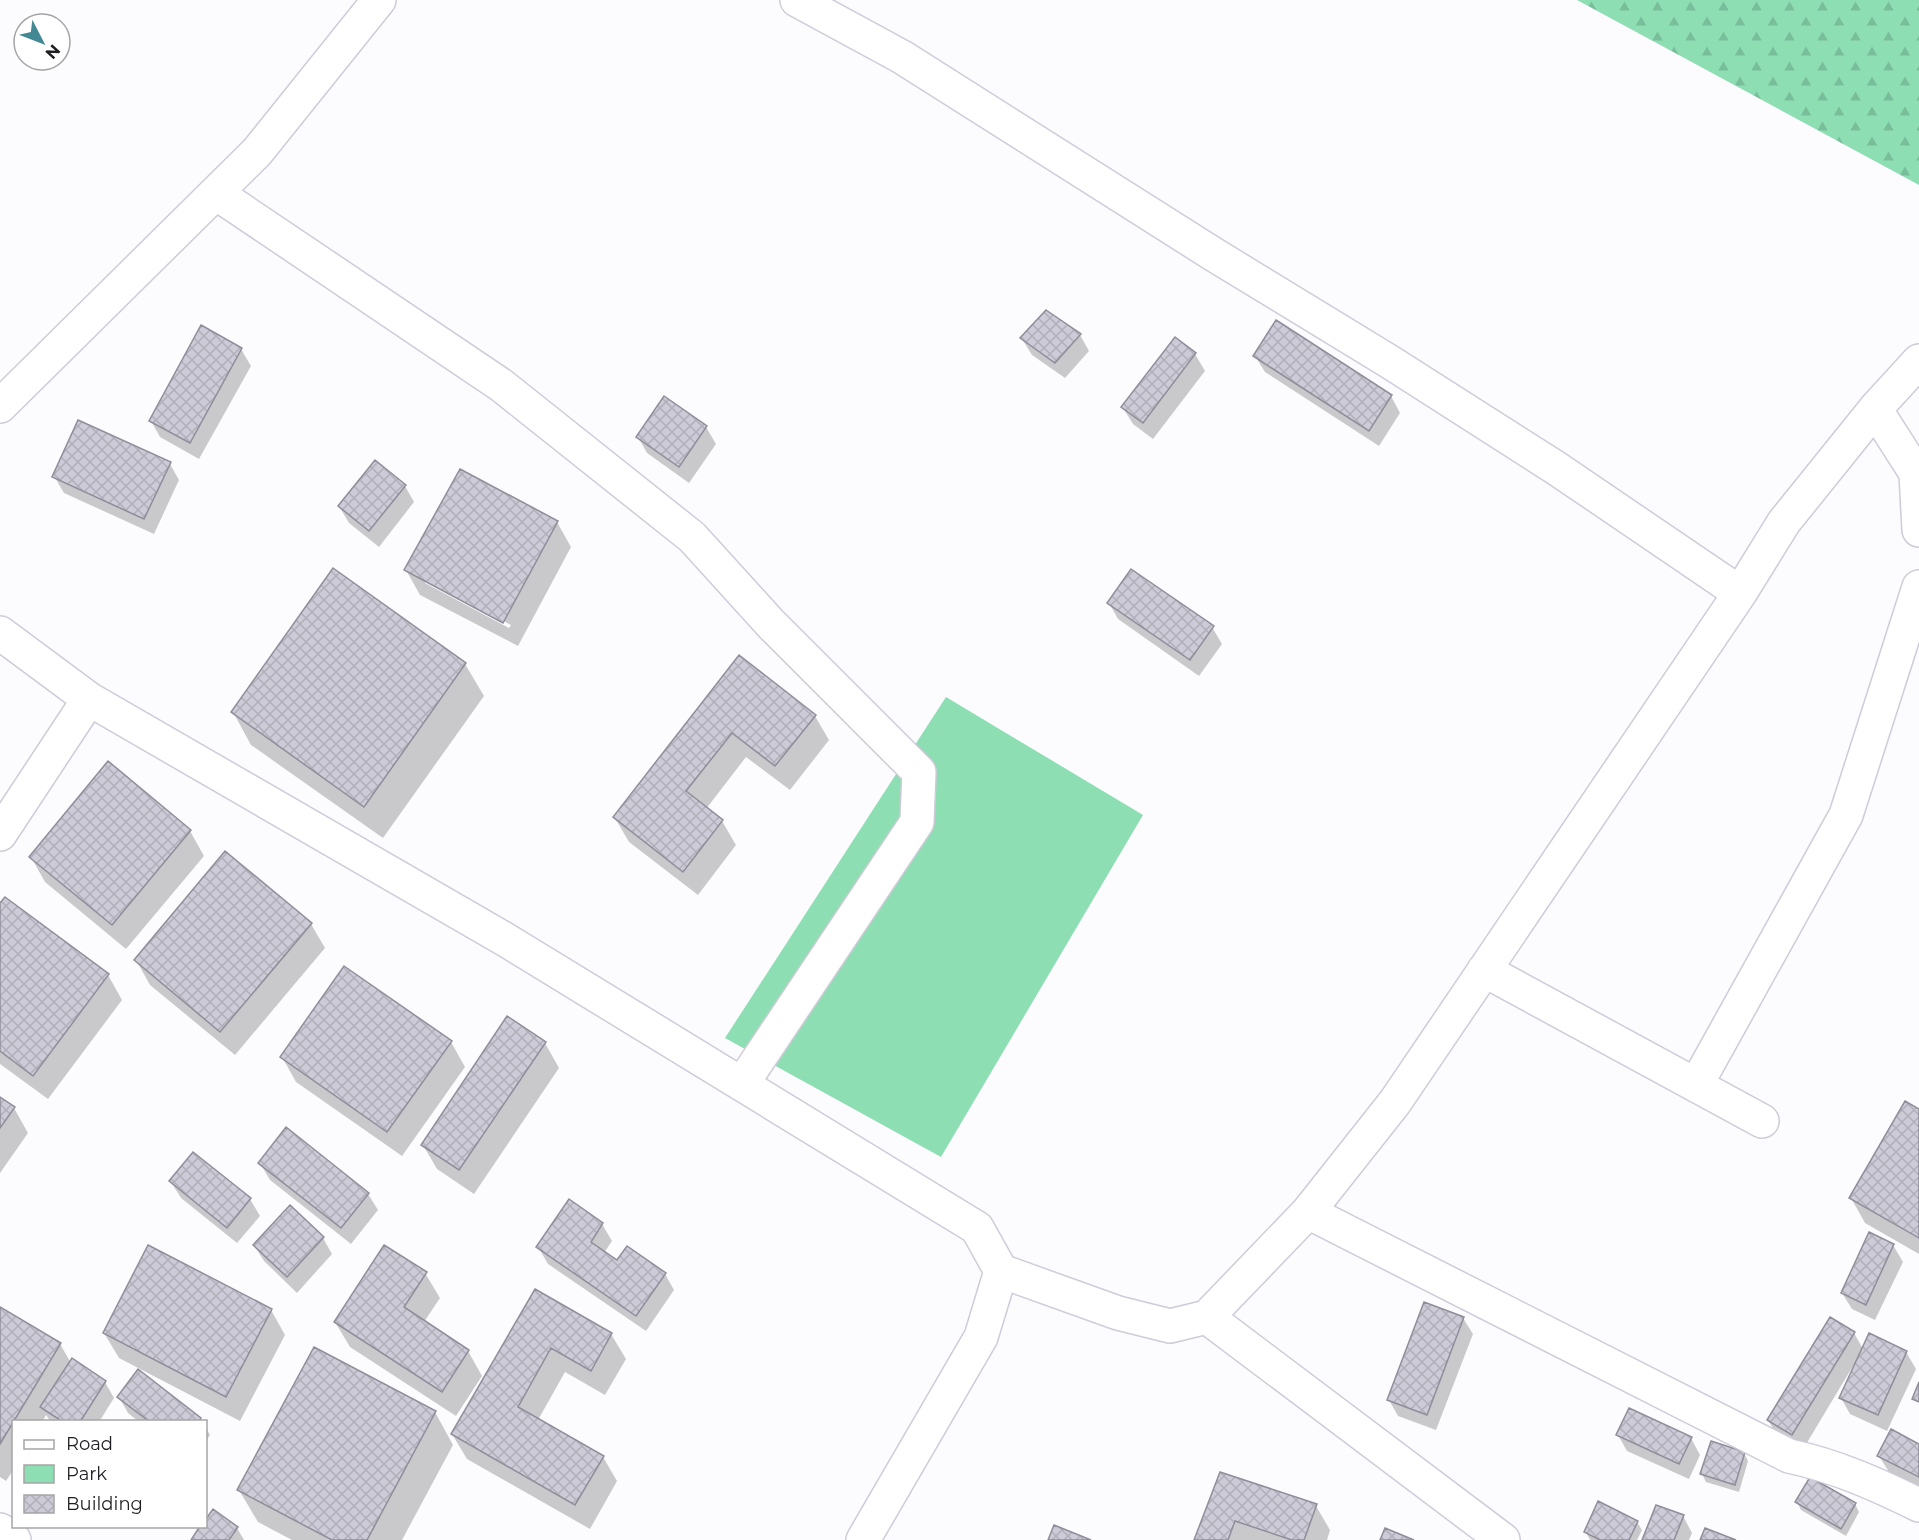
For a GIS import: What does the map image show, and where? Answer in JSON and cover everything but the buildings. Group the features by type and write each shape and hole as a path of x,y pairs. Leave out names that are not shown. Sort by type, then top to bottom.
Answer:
{"street":[{"path":"0,406 257,152 379,0"},
{"path":"797,0 902,57 1213,254 1390,362 1556,468 1740,592"},
{"path":"216,193 501,385 693,537 771,624 919,772 917,822 742,1084"},
{"path":"0,633 89,699 506,940 977,1227 1002,1271 1118,1313 1170,1326 1207,1317 1308,1212 1395,1102 1740,592 1784,522 1875,409 1919,361"},
{"path":"1875,409 1916,473 1919,530"},
{"path":"1696,1085 1846,815 1919,587"},
{"path":"0,834 89,699"},
{"path":"1484,970 1762,1121"},
{"path":"1308,1212 1789,1456 1824,1463 1873,1482 1919,1505"},
{"path":"863,1540 981,1337 1002,1271"},
{"path":"1207,1317 1503,1540"},
{"path":"0,1530 14,1540"}],"green space":[{"path":"1577,0 1919,0 1919,185"},
{"path":"946,697 1143,815 941,1157 725,1038"}]}
